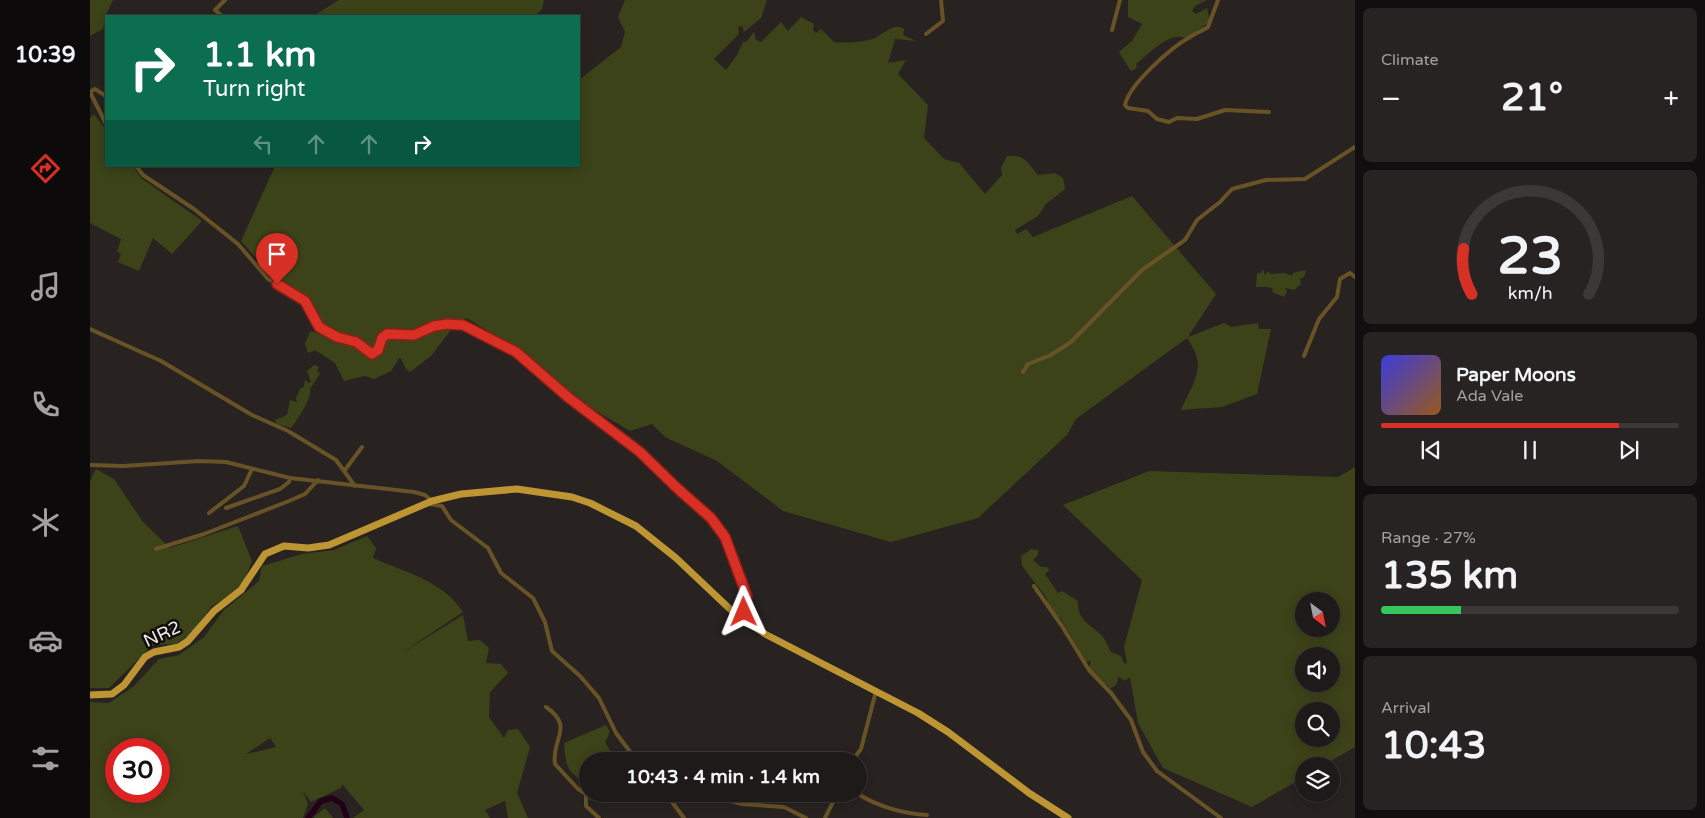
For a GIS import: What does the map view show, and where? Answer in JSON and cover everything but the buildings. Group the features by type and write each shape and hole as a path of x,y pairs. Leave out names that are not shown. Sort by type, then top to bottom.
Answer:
{"highway":[{"name":"NR2","path":"90,696 112,694 124,685 145,657 154,652 179,647 188,641 214,611 242,590 265,554 284,546 308,548 329,545 429,503 474,491 506,489 559,494 590,503 650,535 723,603 742,617 782,643 876,691 948,732 1029,793 1068,818"}],"street":[{"path":"221,15 215,10 225,0"},
{"path":"926,34 943,21 941,0"},
{"path":"1112,30 1120,0"},
{"path":"1218,0 1208,27 1189,37 1142,77 1128,95 1125,105 1128,108 1148,111 1157,119 1170,122 1177,118 1197,119 1225,110 1269,112"},
{"path":"105,95 95,90 90,92 105,122"},
{"path":"1023,372 1032,362 1051,355 1069,344 1142,270 1185,240 1197,220 1220,202 1232,189 1266,180 1305,179 1355,147"},
{"path":"137,167 143,175 194,208 238,244 268,279 302,298 315,322 326,332 356,342 374,354 378,350 382,338 387,334 404,336 434,326 456,324 483,334 528,361 569,398 640,452 717,524 728,544 747,596 742,617"},
{"path":"1304,356 1319,319 1337,297 1340,279 1350,273 1355,277"},
{"path":"90,329 109,340 144,352 194,379 252,415 283,429 332,458 345,470 355,486"},
{"path":"345,470 362,447"},
{"path":"90,465 226,462 290,478 414,492 425,495 429,503 442,506 451,520 488,548 501,573 533,598 545,622 552,651 580,676 599,698 616,733 630,752"},
{"path":"209,513 244,486 252,469"},
{"path":"226,508 272,490 280,489 289,482 290,478"},
{"path":"156,549 204,534 295,499 305,494 318,480"},
{"path":"1034,586 1062,626 1089,670 1111,692 1131,720 1143,752 1157,771 1221,818"},
{"path":"858,752 876,691"},
{"path":"546,707 555,714 561,726 555,764 578,789 586,794 586,806 599,818"},
{"path":"867,798 904,812 927,815"},
{"path":"672,802 684,818"},
{"path":"735,802 784,807 806,818"},
{"path":"825,818 833,802"}],"green space":[{"path":"90,0 113,0 105,15 103,29 90,36"},
{"path":"339,0 544,0 542,9 537,15 315,15"},
{"path":"625,0 767,0 761,18 744,32 742,26 738,27 739,33 737,36 714,59 726,70 737,55 743,42 746,42 754,32 756,40 761,42 781,22 788,31 801,17 814,24 813,30 816,33 821,29 834,42 865,41 875,38 889,29 900,27 904,29 903,35 916,41 895,39 888,63 906,60 898,74 928,105 924,138 944,159 959,163 985,194 1002,175 1001,168 1007,156 1022,158 1038,175 1055,173 1063,178 1065,189 1046,204 1038,216 1015,230 1017,234 1026,229 1033,237 1132,196 1216,294 1188,337 1224,323 1231,327 1258,323 1259,329 1271,329 1257,394 1222,407 1181,410 1194,382 1198,366 1197,358 1187,338 1076,419 1067,435 978,518 891,542 783,511 717,461 665,437 652,424 630,431 562,391 526,355 467,318 401,333 383,332 371,350 365,345 318,321 308,299 275,279 241,241 275,167 580,167 580,79 621,47 625,32 618,17"},
{"path":"1128,0 1207,0 1195,6 1192,11 1196,14 1207,8 1210,22 1186,38 1173,38 1166,41 1136,64 1137,68 1131,71 1119,52 1132,41 1142,24 1128,17"},
{"path":"94,114 105,129 105,167 134,167 141,178 202,221 172,254 153,238 139,271 118,262 121,254 117,252 121,239 90,223 90,118"},
{"path":"1263,269 1265,275 1268,271 1271,274 1285,273 1292,276 1293,273 1306,270 1304,277 1300,279 1301,284 1294,290 1285,288 1287,292 1284,297 1272,292 1273,289 1268,287 1256,287 1257,273 1261,273"},
{"path":"443,327 453,327 431,356 410,372 406,369 400,357 391,371 374,379 365,376 344,381 335,363 315,350 308,353 305,344 310,331 354,344 372,358 378,355 385,339 390,337 407,339"},
{"path":"314,365 319,367 317,373 321,372 310,389 309,398 300,415 291,428 277,424 275,420 287,415 290,400 297,402 296,398 300,389 304,387 305,379 308,383 311,382 307,371"},
{"path":"1355,467 1355,747 1338,757 1295,757 1295,782 1252,807 1163,768 1138,723 1130,677 1125,681 1118,677 1117,684 1110,689 1108,685 1104,684 1089,668 1091,661 1086,662 1061,619 1052,612 1046,597 1022,566 1021,556 1031,549 1038,550 1038,555 1033,560 1041,567 1047,567 1049,571 1045,574 1058,593 1062,591 1078,601 1078,608 1082,618 1103,637 1111,652 1121,656 1124,663 1127,664 1124,647 1142,580 1063,505 1149,471 1338,477"},
{"path":"96,469 114,479 143,522 170,548 238,526 252,561 245,579 234,593 211,607 191,634 176,644 153,645 109,688 90,688 90,481"},
{"path":"367,536 376,548 373,558 434,585 455,601 463,612 400,654 463,615 468,641 480,640 489,648 486,663 501,664 508,673 490,692 489,717 504,738 508,730 518,729 530,747 517,793 528,818 508,818 505,801 485,810 490,818 353,818 364,810 342,784 341,788 311,802 303,791 308,804 303,818 90,818 90,702 109,703 134,686 159,659 179,655 204,637 224,610 259,581 262,566 302,554 334,550","holes":["270,738 276,747 246,754"]},
{"path":"606,725 610,732 605,742 611,752 579,752 579,778 568,767 564,743"},
{"path":"325,808 333,818 314,818 314,817"}],"waterway":[{"path":"308,818 321,801 332,798 342,804 347,818"}],"route":[{"path":"277,284 297,294 305,301 319,327 337,337 356,342 372,354 378,350 382,338 387,334 414,335 434,326 447,324 463,325 516,352 569,398 640,452 717,524 728,544 747,596 744,612"}]}
